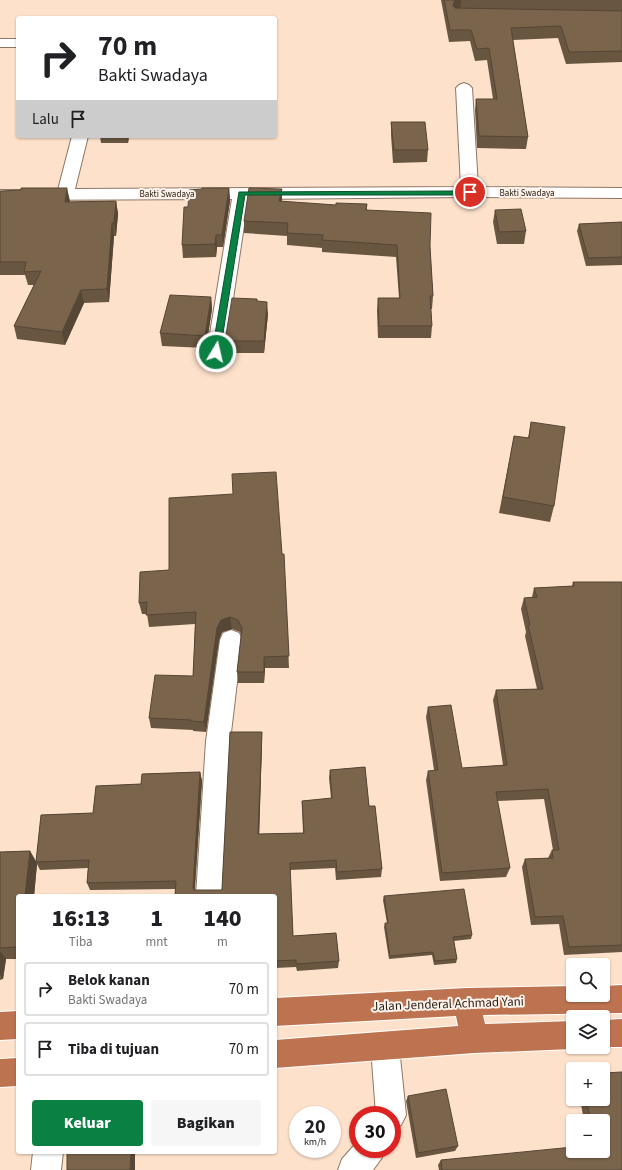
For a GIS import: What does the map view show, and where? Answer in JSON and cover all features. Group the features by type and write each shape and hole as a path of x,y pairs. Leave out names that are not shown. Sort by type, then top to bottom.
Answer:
{"highway":[{"name":"Jalan Jenderal Achmad Yani","path":"277,1012 467,1002 622,999"},
{"path":"467,1002 474,1039"},
{"path":"0,1026 16,1025"},
{"path":"610,1034 622,1033"},
{"path":"277,1054 385,1047 474,1039 566,1035"},
{"path":"0,1073 16,1072"}],"street":[{"path":"0,43 16,43"},
{"path":"464,88 470,192"},
{"path":"65,194 79,138"},
{"name":"Bakti Swadaya","path":"0,195 470,192 622,193"},
{"path":"216,352 242,193"},
{"path":"209,894 218,741 231,640"},
{"path":"385,1047 390,1106"},
{"path":"46,1170 48,1154"},
{"path":"353,1170 363,1158"}],"building":[{"path":"444,0 455,0 453,5 455,8 622,11 622,51 569,52 561,26 511,28 528,137 479,136 476,99 497,99 489,48 477,49 471,30 450,30"},
{"path":"391,122 425,122 428,150 394,150"},
{"path":"21,188 67,188 65,202 116,201 114,223 112,223 107,289 81,290 62,332 14,326 41,271 24,272 26,262 0,262 0,191 21,190"},
{"path":"202,188 229,188 222,235 216,235 215,244 182,245 184,207 188,207 189,190"},
{"path":"249,188 282,189 279,201 336,205 336,203 367,204 366,210 431,213 430,246 433,296 430,296 432,326 379,326 378,298 400,298 397,245 322,240 323,235 287,233 288,223 244,221"},
{"path":"521,209 526,231 499,232 495,210"},
{"path":"622,222 622,257 588,258 579,224"},
{"path":"170,295 211,297 205,336 160,333"},
{"path":"232,298 257,299 257,301 267,302 264,341 225,341"},
{"path":"531,422 565,427 554,506 503,497 514,436 529,438"},
{"path":"276,472 282,554 284,554 289,656 264,657 264,672 237,672 242,628 238,620 230,617 221,620 217,628 204,722 149,718 155,675 193,676 196,612 146,615 147,602 139,603 140,572 169,570 169,498 233,494 232,474"},
{"path":"573,582 622,582 622,945 569,947 563,916 535,917 525,859 553,858 552,850 559,850 548,789 496,792 510,868 442,873 428,771 438,770 428,707 451,705 462,768 507,765 496,690 543,689 528,625 530,625 524,598 537,597 534,588 574,586"},
{"path":"230,732 262,732 258,834 304,833 302,801 332,798 330,770 365,767 369,806 375,806 382,869 337,872 336,860 290,863 293,936 336,933 339,961 296,964 296,960 277,961 277,894 175,894 176,881 87,883 89,860 36,862 41,815 93,813 96,786 141,784 142,774 200,772 193,888 194,890 222,889"},
{"path":"30,851 25,894 16,894 16,947 0,948 0,852"},
{"path":"464,889 472,935 453,937 457,959 435,961 433,952 390,956 385,923 388,923 384,896"},
{"path":"622,1072 622,1170 442,1170 441,1160 566,1148 566,1158 610,1158 610,1114 589,1114 588,1106 610,1106 610,1073"},
{"path":"446,1089 458,1146 418,1153 408,1096"},
{"path":"67,1154 131,1154 130,1170 67,1170"}],"route":[{"path":"216,352 242,193 293,194 470,192"}]}
